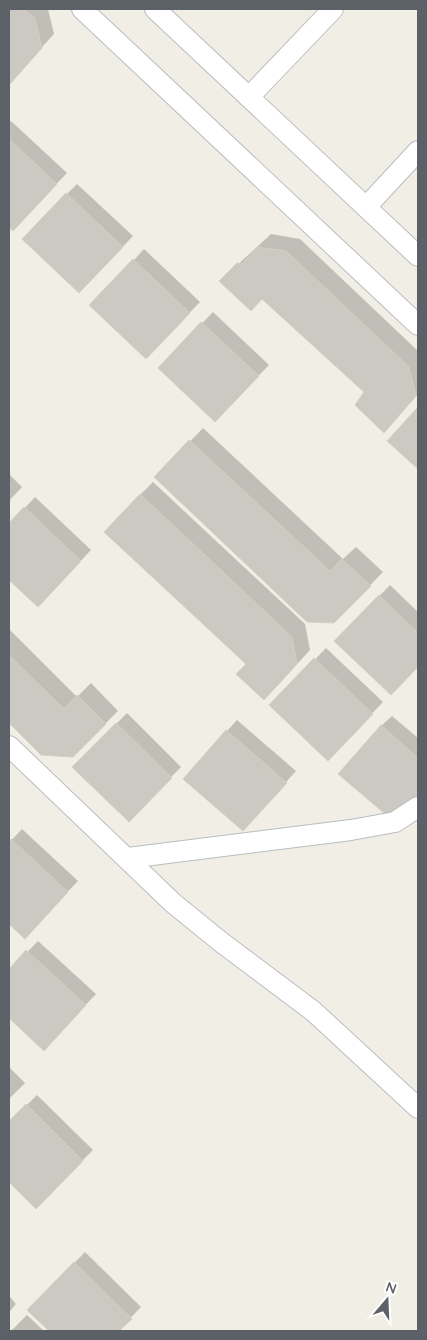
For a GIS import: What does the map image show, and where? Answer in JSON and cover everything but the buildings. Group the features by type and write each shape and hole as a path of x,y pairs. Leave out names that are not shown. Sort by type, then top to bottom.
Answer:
{"street":[{"path":"82,9 418,325"},
{"path":"154,9 418,256"},
{"path":"249,97 333,9"},
{"path":"366,207 418,151"},
{"path":"9,746 174,903 214,937 313,1011 418,1108"},
{"path":"128,858 351,830 395,822 418,806"}]}
